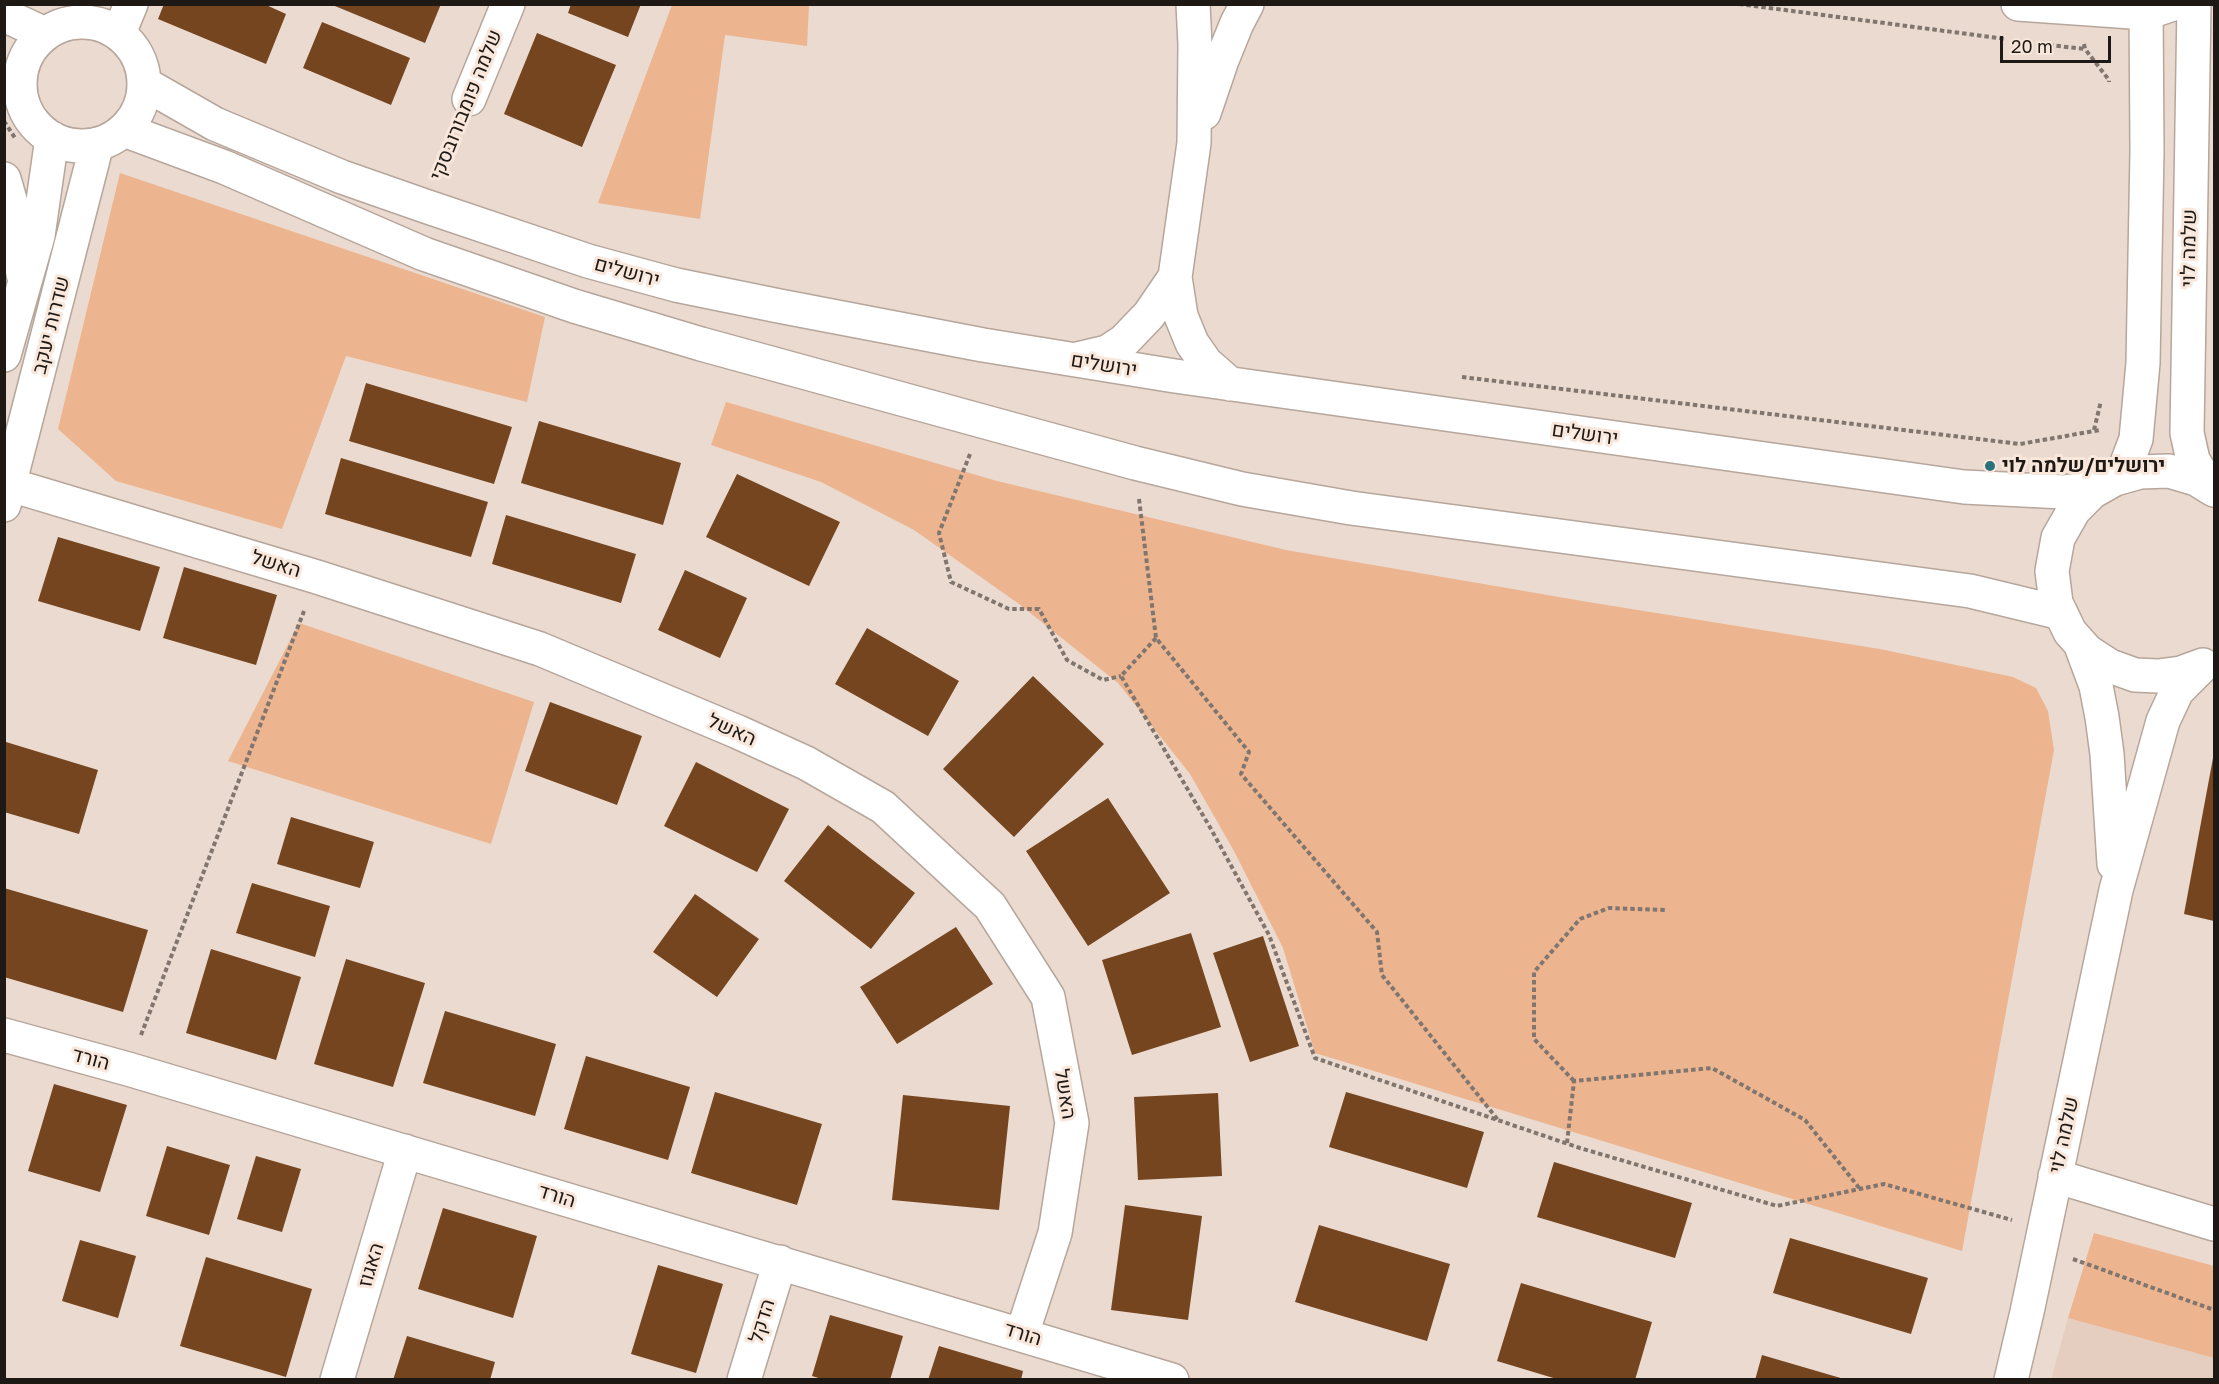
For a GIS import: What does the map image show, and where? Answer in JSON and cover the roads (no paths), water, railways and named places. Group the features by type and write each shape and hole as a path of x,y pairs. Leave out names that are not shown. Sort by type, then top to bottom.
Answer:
{"street":[{"name":"שלמה פומבורובסקי","path":"468,99 508,4"},
{"path":"1193,4 1194,143 1175,277 1181,316 1192,343 1206,363 1230,384"},
{"path":"1194,143 1222,60 1247,4"},
{"path":"2018,4 2155,7 2146,163 2143,363 2136,439 2111,482 2092,492 2074,510 2058,538 2052,570 2056,603 2070,632 2087,651 2110,666 2135,675 2158,676 2181,673 2209,661"},
{"name":"שלמה לוי","path":"2194,4 2203,132 2187,433 2193,460 2212,489"},
{"path":"4,15 45,34"},
{"path":"125,19 130,43 138,56 145,84 142,101 135,117 111,137 81,146 52,138 41,130 28,114 12,77 45,34 74,22 90,22 105,26 125,19"},
{"name":"ירושלים","path":"145,84 215,124 342,177 588,261 676,285 858,322 1071,360 1230,384 1964,487 2062,492 2111,482 2140,472 2169,471 2196,479 2212,489"},
{"path":"111,137 224,167 354,225 478,274 574,306 701,344 1135,463 1242,489 1351,508 1970,591 2061,613"},
{"name":"שדרות יעקב","path":"6,491 111,137"},
{"name":"שדרות יעקב","path":"4,355 38,236 52,138"},
{"path":"4,178 13,210 24,285"},
{"path":"1071,360 1107,352 1125,341 1149,315 1175,277"},
{"name":"האשל","path":"6,491 317,577 540,649 806,763 883,807 990,906 1048,998 1072,1123 1055,1233 1022,1334"},
{"name":"שלמה לוי","path":"2080,643 2096,686 2102,717 2107,754 2116,890"},
{"name":"שלמה לוי","path":"2011,1380 2116,890 2163,722 2177,691 2209,661"},
{"name":"הורד","path":"4,1035 128,1069 1022,1334 1106,1370 1172,1380"},
{"name":"האגוז","path":"337,1380 405,1151"},
{"path":"2055,1176 2214,1224"},
{"name":"הדקל","path":"744,1380 780,1262"}],"place":[{"name":"ירושלים/שלמה לוי","path":"1990,466"}]}
